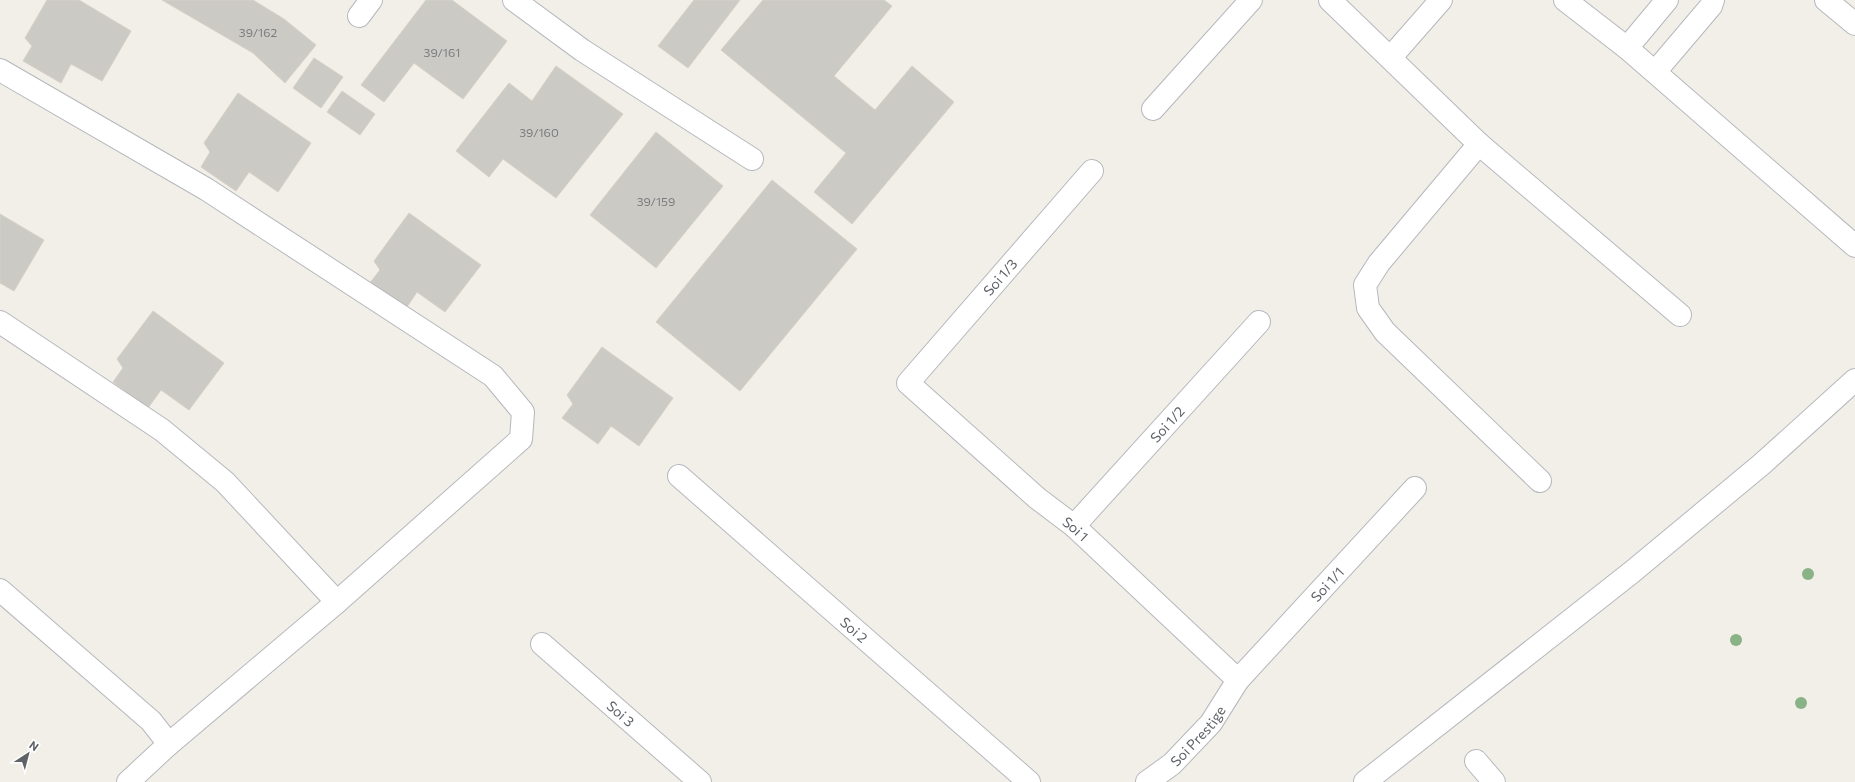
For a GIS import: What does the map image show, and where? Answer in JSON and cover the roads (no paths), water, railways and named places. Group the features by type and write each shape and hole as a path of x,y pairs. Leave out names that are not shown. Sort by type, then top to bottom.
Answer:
{"street":[{"path":"514,0 582,50 752,159"},
{"path":"1153,109 1251,0"},
{"path":"1330,0 1391,57 1479,144 1680,315"},
{"path":"1391,57 1441,0"},
{"path":"1566,0 1656,72 1855,246"},
{"path":"1627,48 1667,0"},
{"path":"1656,72 1711,6 1713,0"},
{"path":"1826,0 1855,24"},
{"path":"0,70 206,189 493,376 523,412 521,439 338,602 169,744 128,782"},
{"path":"1479,144 1379,263 1365,285 1368,308 1385,332 1540,481"},
{"name":"Soi 1/3","path":"908,383 1092,171"},
{"path":"0,322 162,430 225,482 338,602"},
{"name":"Soi 1/2","path":"1074,526 1259,322"},
{"path":"1365,782 1632,572 1762,464 1855,380"},
{"name":"Soi 1","path":"908,383 1037,498 1074,526 1238,680"},
{"name":"Soi 2","path":"679,476 1029,782"},
{"name":"Soi 1/1","path":"1238,680 1415,488"},
{"path":"0,590 151,721 169,744"},
{"name":"Soi 3","path":"542,644 700,782"},
{"name":"Soi Prestige","path":"1147,782 1172,764 1211,723 1238,680"},
{"path":"1476,761 1494,782"}]}
